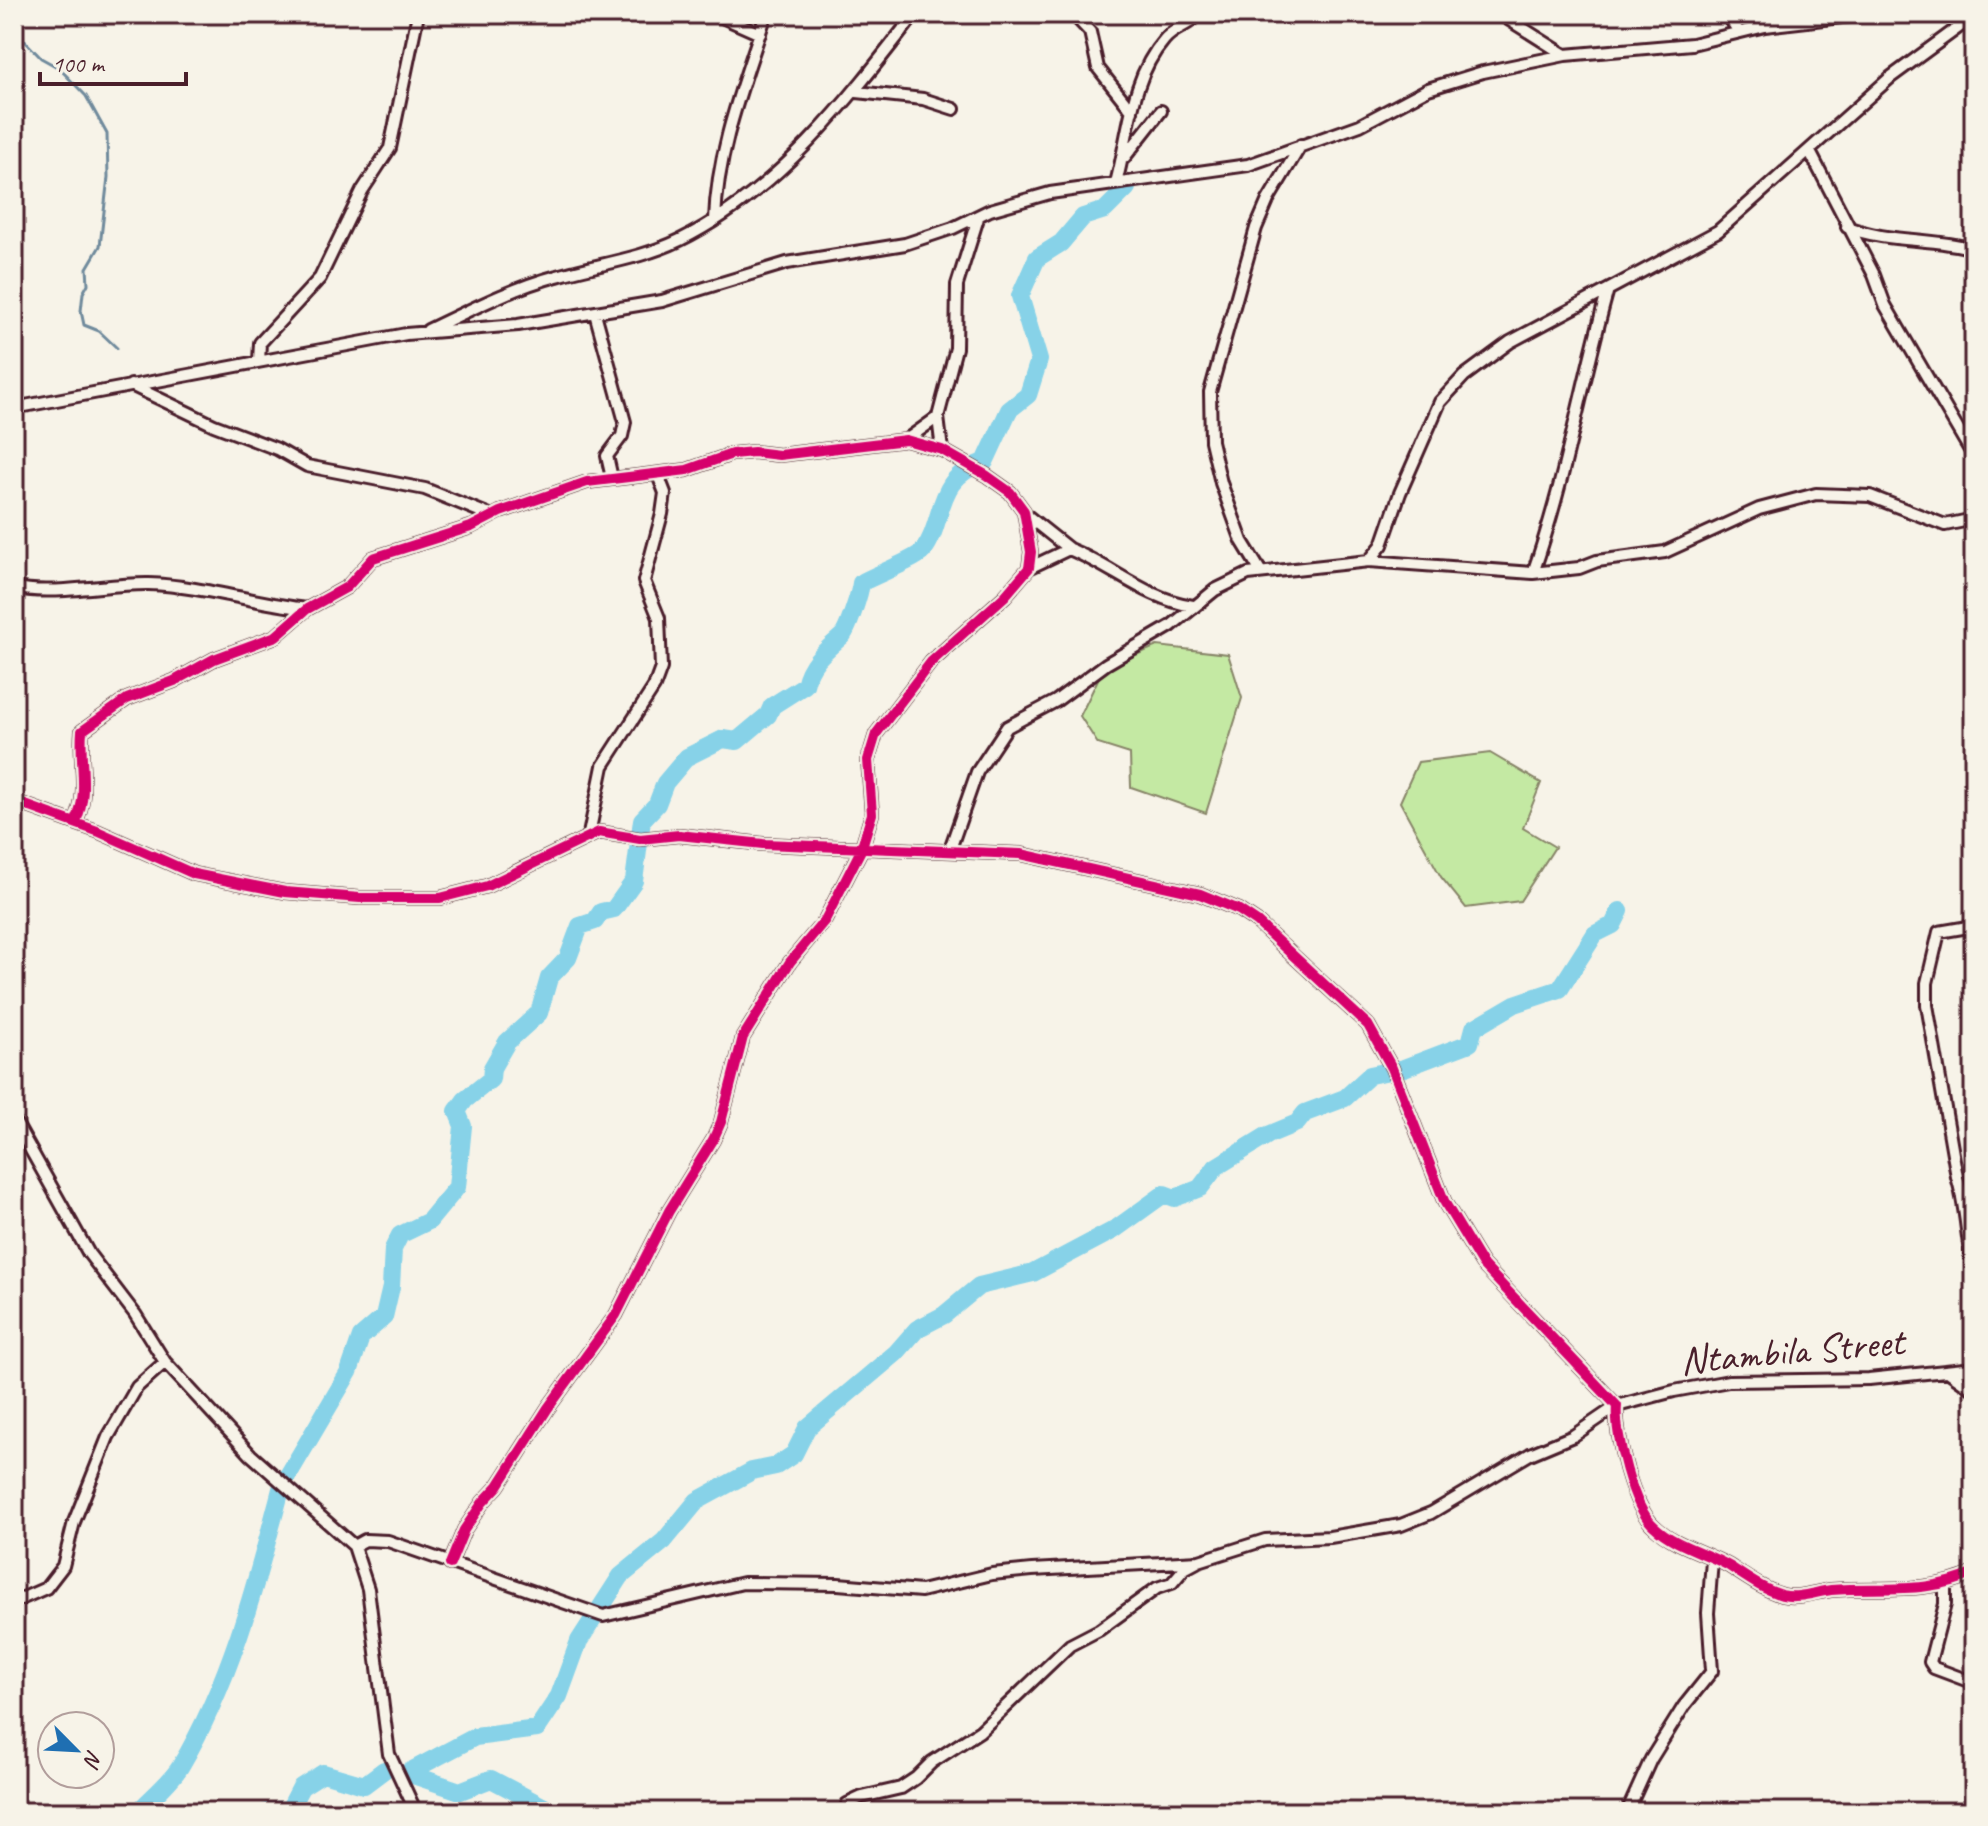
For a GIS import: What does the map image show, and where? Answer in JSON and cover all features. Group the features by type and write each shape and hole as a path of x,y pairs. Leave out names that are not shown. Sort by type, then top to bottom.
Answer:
{"street":[{"path":"259,361 260,343 320,278 362,191 390,148 418,14"},
{"path":"715,14 760,34"},
{"path":"715,220 716,198 733,113 766,14"},
{"path":"423,332 523,287 641,255 677,241 715,220 766,180 857,92 915,14"},
{"path":"1073,14 1090,32 1098,68 1132,111"},
{"path":"1116,183 1132,111 1149,61 1164,39 1199,14"},
{"path":"1500,14 1565,55"},
{"path":"1727,14 1739,32"},
{"path":"14,408 423,332 518,325 680,297 787,263 905,244 1028,198 1222,170 1360,125 1428,89 1460,78 1565,55 1692,44 1739,32 1868,14"},
{"path":"1369,561 1382,545 1432,418 1450,389 1492,352 1718,231 1891,77 1974,16"},
{"path":"857,92 923,99 954,109"},
{"path":"1123,159 1161,111"},
{"path":"1261,572 1242,541 1221,483 1211,441 1210,392 1256,228 1301,145"},
{"path":"1809,150 1874,275 1885,305 1974,457"},
{"path":"942,450 938,417 956,348 957,285 978,218"},
{"path":"1847,227 1871,236 1936,241 1974,249"},
{"path":"1533,573 1550,524 1592,342 1607,293"},
{"path":"595,313 625,422 622,436 607,456 612,478"},
{"path":"131,385 214,425 277,449 307,466 425,489 492,516"},
{"path":"906,440 938,417"},
{"path":"75,823 85,802 82,731 127,699 174,681 214,659 276,636 307,609 347,587 373,558 471,527 557,491 612,478 658,475 732,454 754,452 779,455 906,440 942,450 1010,492 1025,514 1069,549 1109,567 1159,599 1193,606"},
{"path":"589,834 603,766 654,687 661,668 659,618 644,581 665,493 658,475"},
{"path":"950,849 977,772 1007,727 1056,701 1106,664 1171,626 1193,606 1231,580 1261,572 1369,561 1533,573 1665,552 1759,509 1816,494 1870,496 1945,525 1974,519"},
{"path":"1025,514 1031,552 1029,568"},
{"path":"450,1564 464,1530 616,1315 669,1211 713,1140 721,1122 743,1037 790,962 825,920 861,850 872,814 868,760 876,734 931,662 1005,596 1029,568 1069,549"},
{"path":"14,587 48,591 95,585 151,584 307,609"},
{"path":"14,801 75,823 194,874 285,892 399,900 440,898 487,886 536,865 589,834 609,832 640,839 679,835 861,850 950,849 1044,857 1216,899 1257,922 1368,1025 1392,1068 1445,1203 1469,1245 1482,1264 1617,1406"},
{"path":"1974,926 1939,932 1927,983 1927,1005 1974,1271"},
{"path":"14,1120 57,1191 89,1254 135,1314 165,1362 251,1455 354,1546 368,1589 389,1754 416,1812"},
{"path":"14,1602 46,1588 63,1566 74,1522 108,1437 137,1387 165,1362"},
{"name":"Ntambila Street","path":"1617,1406 1729,1381 1869,1379 1974,1368"},
{"path":"1949,1372 1974,1390"},
{"path":"1617,1406 1615,1420 1621,1449 1645,1516 1663,1533 1755,1583 1789,1596 1833,1590 1907,1590 1945,1586 1974,1573"},
{"path":"847,1804 862,1797 901,1788 916,1778 932,1762 980,1731 1070,1645 1099,1630 1157,1588 1172,1583 1184,1569 1199,1561 1265,1540 1375,1531 1417,1520 1530,1454 1583,1430 1617,1406"},
{"path":"354,1546 365,1540 388,1541 603,1616 743,1583 838,1584 921,1591 992,1574 1199,1561"},
{"path":"1627,1812 1651,1759 1684,1706 1712,1671 1708,1613 1712,1560"},
{"path":"1945,1586 1945,1604 1930,1662 1934,1668 1974,1683"}],"green space":[{"path":"1157,646 1228,654 1242,698 1206,813 1131,787 1130,754 1098,744 1080,716 1103,669"},
{"path":"1490,753 1541,783 1523,828 1555,847 1520,901 1466,908 1441,877 1400,802 1418,762"}],"waterway":[{"path":"20,14 23,39 41,58 59,68 86,96 107,134 108,177 100,246 87,268 88,284 83,293 81,311 84,325 99,331 117,348"},
{"path":"287,1477 349,1372 361,1337 384,1317 391,1287 393,1249 400,1235 429,1221 457,1187 463,1126 457,1111 465,1100 491,1079 492,1068 507,1042 539,1013 549,978 568,958 580,926 595,921 601,912 614,909 634,881 642,820 657,804 665,783 687,757 723,739 737,741 768,715 772,706 805,685 815,663 842,636 861,583 923,551 949,489 968,469 985,462 1009,410 1028,395 1039,360 1020,296 1037,258 1061,243 1083,217 1105,210 1127,188"},
{"path":"407,1773 475,1737 537,1729 559,1696 579,1641 621,1576 664,1541 697,1501 752,1471 776,1466 794,1454 807,1428 896,1353 917,1329 944,1315 979,1286 1033,1273 1114,1230 1164,1194 1175,1198 1200,1188 1216,1167 1268,1135 1297,1123 1305,1113 1345,1098 1370,1075 1404,1068 1470,1043 1474,1028 1515,1004 1560,989 1595,934 1613,925 1620,911"},
{"path":"138,1812 180,1767 214,1701 252,1596 281,1489"},
{"path":"267,1812 290,1808 301,1787 323,1773 364,1785 384,1770"},
{"path":"407,1773 460,1791 491,1779 548,1809 563,1812"}],"cycle path":[{"path":"75,823 83,789 82,731 127,699 174,681 214,659 276,636 307,609 347,587 373,558 471,527 500,512 587,482 687,470 732,454 754,452 779,455 906,440 942,450 986,475 1010,492 1024,511 1031,552 1029,568 1005,596 931,662 876,734 868,760 872,814 861,850 825,920 790,962 743,1037 721,1122 713,1140 669,1211 616,1315 464,1530 450,1564"},
{"path":"14,801 97,831 194,874 285,892 360,898 440,898 487,886 599,832 640,839 679,835 763,844 1021,854 1200,894 1239,910 1257,922 1368,1025 1392,1068 1445,1203 1482,1264 1617,1406 1626,1469 1639,1503 1654,1526 1671,1539 1720,1561 1761,1586 1788,1596 1831,1590 1921,1587 1974,1573"}]}
